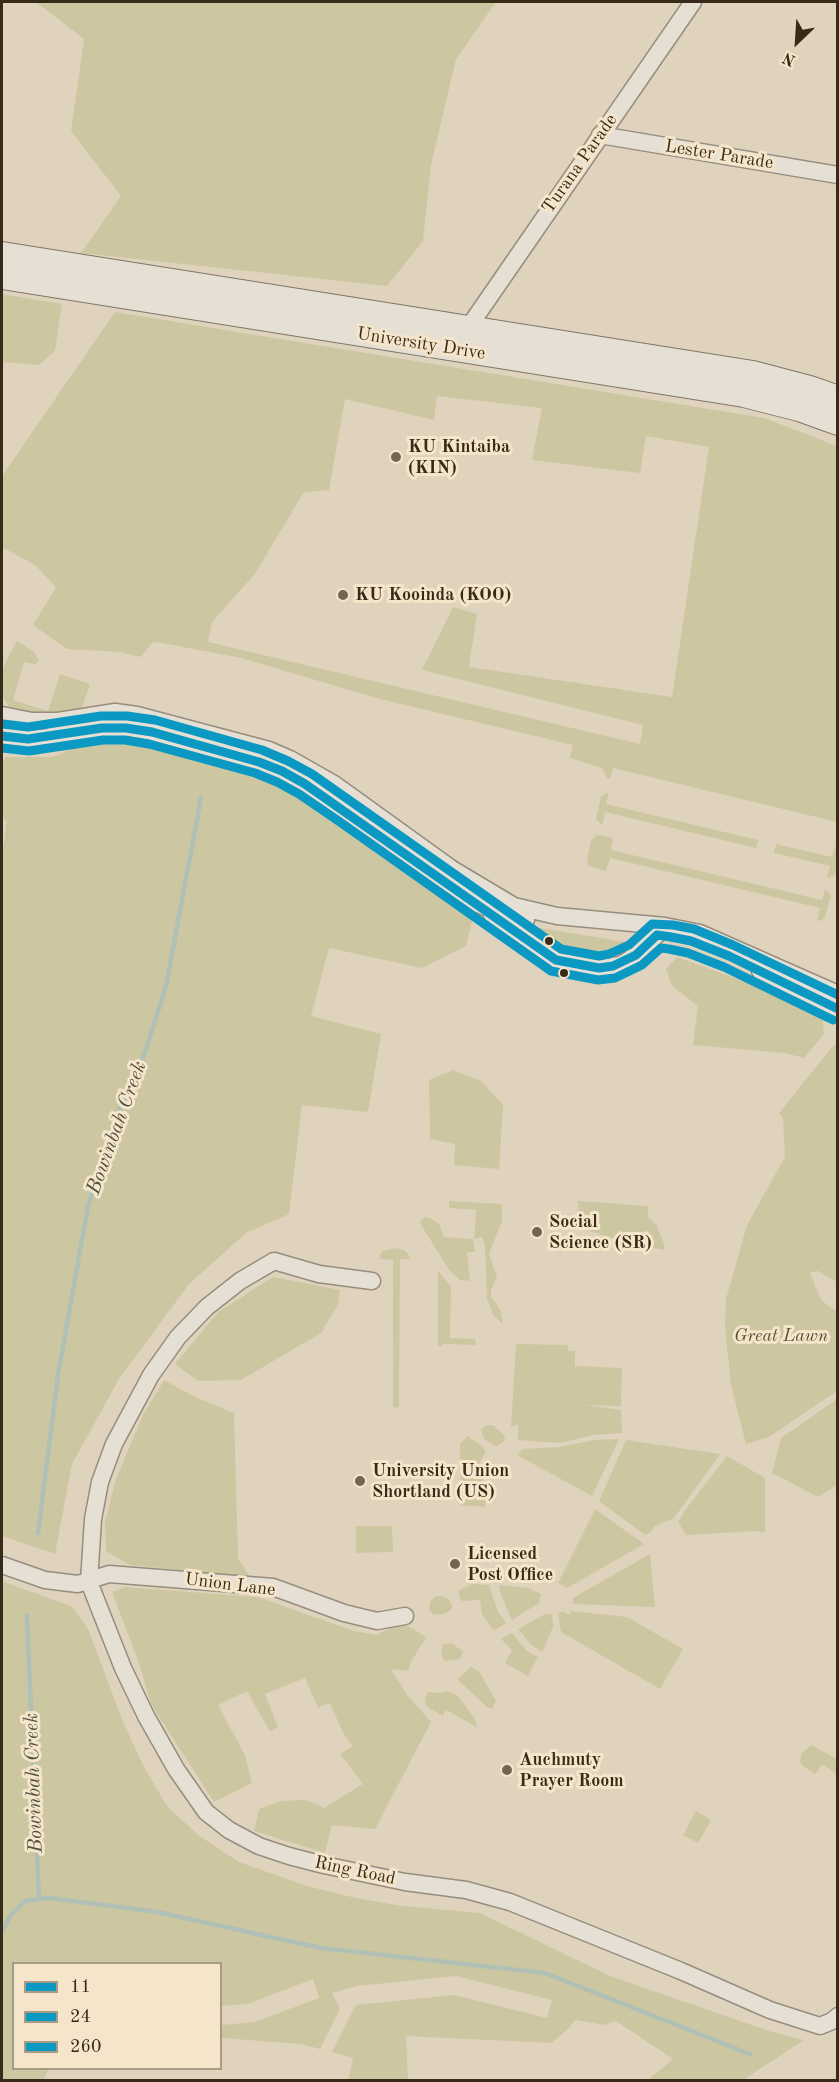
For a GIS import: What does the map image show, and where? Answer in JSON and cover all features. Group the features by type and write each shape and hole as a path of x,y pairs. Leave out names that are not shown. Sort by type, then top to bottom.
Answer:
{"main road":[{"name":"University Drive","path":"2,254 753,373 810,388 837,398"},
{"name":"University Drive","path":"2,277 744,395 837,423"}],"street":[{"name":"Turana Parade","path":"468,328 693,2"},
{"name":"Lester Parade","path":"600,135 837,175"},
{"path":"2,715 32,721 58,721 115,712 137,715 269,750 334,784 452,868 514,906 557,916 665,926 700,933 837,994"},
{"path":"2,736 28,739 102,728 126,728 152,732 259,762 282,771 314,790 478,904 548,956 567,963 599,968 620,965 636,955 657,935"},
{"path":"478,904 501,914 521,919 684,939 711,949 837,1009"},
{"path":"2,1565 45,1580 78,1584 89,1582 93,1519 100,1482 128,1417 151,1375 178,1337 207,1307 240,1281 274,1261 319,1274 372,1281"},
{"name":"Union Lane","path":"89,1582 110,1574 273,1587 344,1613 377,1621 405,1616"},
{"name":"Ring Road","path":"89,1582 123,1668 146,1716 176,1769 206,1812 229,1830 260,1846 324,1865 405,1882 466,1890 510,1902 681,1971 770,2010 806,2022 820,2026 837,2016"}],"green space":[{"path":"36,2 496,2 456,59 431,165 423,241 387,286 81,253 121,196 71,131 84,39"},
{"path":"2,294 62,304 55,351 39,365 2,362"},
{"path":"115,312 764,418 837,446 837,822 613,768 610,779 607,778 602,768 570,758 573,745 380,699 241,658 157,642 152,643 141,657 120,652 67,649 33,625 56,587 35,565 2,547 2,476","holes":["437,396 542,408 532,460 640,473 646,436 709,447 672,697 469,667 477,614 453,607 422,670 643,725 640,744 208,642 212,622 254,575 304,492 329,490 345,399 434,420"]},
{"path":"17,641 34,652 39,661 35,664 24,662 13,700 48,711 60,674 90,684 82,708 65,714 14,714 2,696 2,670"},
{"path":"107,740 150,743 221,761 278,781 417,873 473,917 466,946 422,968 329,948 311,1016 381,1034 368,1112 302,1105 289,1214 246,1233 189,1284 119,1379 72,1464 55,1554 2,1536 2,855 7,821 2,818 2,764 5,757 53,757 76,747"},
{"path":"609,792 606,804 758,840 756,848 605,812 602,825 596,819 601,796"},
{"path":"597,835 613,838 611,850 822,900 825,889 831,895 825,917 817,921 820,908 610,858 606,871 592,867 587,861 591,840"},
{"path":"776,844 832,857 835,846 837,847 835,875 827,878 830,866 774,853"},
{"path":"534,927 626,942 627,946 596,952 562,952 544,941 531,929"},
{"path":"677,957 765,989 822,1015 824,1034 804,1058 785,1053 693,1045 698,1006 672,986 666,969"},
{"name":"Great Lawn","path":"837,1044 837,1282 818,1271 810,1273 821,1300 837,1312 837,1391 769,1437 746,1444 731,1385 725,1327 726,1299 747,1225 785,1157 783,1118 779,1113 832,1047"},
{"path":"453,1070 481,1081 503,1105 499,1169 454,1165 455,1144 430,1139 429,1080"},
{"path":"449,1201 502,1204 502,1221 489,1254 497,1277 491,1290 491,1296 501,1312 503,1324 494,1316 487,1300 485,1245 482,1237 474,1239 476,1210 449,1208"},
{"path":"578,1201 648,1206 648,1217 656,1224 664,1250 635,1245 586,1230 579,1220"},
{"path":"425,1217 439,1224 444,1237 473,1239 475,1252 467,1252 470,1281 460,1280 449,1270 420,1223"},
{"path":"396,1248 406,1251 411,1259 400,1259 399,1408 393,1407 393,1260 379,1259 382,1251"},
{"path":"438,1271 451,1286 450,1338 475,1339 476,1345 443,1344 443,1346 438,1346"},
{"path":"273,1277 340,1290 338,1305 321,1333 241,1380 198,1381 175,1364 218,1312"},
{"path":"516,1344 568,1345 568,1351 575,1351 575,1366 622,1368 621,1406 584,1405 621,1410 622,1433 594,1435 560,1443 518,1440 518,1425 511,1427"},
{"path":"164,1380 195,1397 234,1413 238,1558 250,1577 130,1565 106,1551 105,1522 116,1479 143,1415"},
{"path":"837,1399 837,1485 818,1497 772,1473 781,1438"},
{"path":"486,1425 493,1425 504,1435 505,1440 501,1444 496,1446 484,1439 481,1430"},
{"path":"468,1436 482,1446 486,1452 479,1464 488,1491 485,1507 461,1505 460,1444"},
{"path":"619,1439 592,1496 517,1455 523,1449 560,1447 594,1440"},
{"path":"626,1440 720,1454 674,1518 654,1527 645,1535 599,1501"},
{"path":"727,1456 765,1478 765,1533 756,1531 686,1535 678,1522"},
{"path":"595,1509 644,1544 567,1588 558,1583"},
{"path":"356,1526 392,1526 393,1552 356,1553"},
{"path":"650,1554 655,1607 573,1604 573,1598"},
{"path":"2,1581 73,1607 88,1629 123,1722 144,1767 167,1806 198,1835 239,1862 307,1886 356,1898 402,1906 480,1913 610,1976 769,2031 804,2040 743,2080 648,2080 673,2059 616,2021 605,2025 575,2020 551,2043 406,2036 408,2080 348,2080 353,2058 332,2052 356,2005 454,1995 547,2018 552,2000 456,1976 357,1986 332,1993 340,2009 320,2049 301,2044 222,2038 222,2025 255,2022 319,1998 313,1979 248,2004 222,2006 222,1962 12,1962 12,2070 48,2070 44,2080 2,2080"},
{"path":"472,1584 489,1585 498,1612 506,1623 494,1631 482,1614 480,1600 462,1601 459,1597 459,1590"},
{"path":"499,1585 528,1588 541,1594 539,1603 512,1620"},
{"path":"125,1587 258,1597 354,1631 377,1635 401,1622 426,1637 408,1671 391,1669 408,1696 431,1722 375,1829 332,1825 325,1853 254,1831 259,1809 280,1801 306,1800 324,1808 363,1784 340,1754 353,1746 343,1733 330,1703 318,1708 305,1678 265,1694 278,1727 270,1732 247,1691 218,1705 245,1755 252,1783 214,1802 151,1704 139,1663 112,1592"},
{"path":"435,1596 449,1599 452,1605 451,1610 444,1614 434,1615 429,1610 430,1602"},
{"path":"562,1611 569,1615 571,1611 627,1617 683,1649 660,1689 561,1632 558,1614"},
{"path":"545,1614 552,1615 553,1627 542,1652 531,1645 518,1629"},
{"path":"512,1633 527,1651 538,1657 528,1676 505,1663 512,1650 501,1639"},
{"path":"451,1643 463,1651 460,1659 444,1661 441,1652 443,1644"},
{"path":"471,1667 479,1671 496,1701 492,1709 457,1679"},
{"path":"446,1691 457,1695 473,1716 478,1728 446,1710 443,1716 426,1706 425,1698 428,1692"},
{"path":"811,1745 837,1759 837,1774 822,1764 816,1774 803,1766 800,1762 801,1754"},
{"path":"696,1811 711,1820 698,1843 683,1835"}],"waterway":[{"name":"Bowinbah Creek","path":"38,1533 58,1375 88,1206 120,1107 134,1087 166,986 201,798"},
{"name":"Bowinbah Creek","path":"2,1932 10,1916 25,1901 39,1899 27,1615"},
{"path":"39,1899 50,1898 157,1912 321,1948 545,1973 750,2054"}],"transit line":[{"name":"260","path":"3,724 28,727 101,716 127,716 155,720 262,750 312,774 561,949 599,956 609,954 629,945 652,924 673,925 694,929 733,945 838,995"},
{"name":"11","path":"2,736 28,739 102,728 126,728 152,732 259,762 282,771 305,784 556,960 599,968 613,966 636,955 657,935 671,937 691,941 729,956 838,1009"},
{"name":"24","path":"2,748 29,751 103,740 125,740 149,744 255,773 299,794 551,971 598,980 615,978 642,965 661,948 669,949 688,953 724,967 833,1020"}],"place":[{"name":"KU Kintaiba (KIN)","path":"396,457"},
{"name":"KU Kooinda (KOO)","path":"343,595"},
{"name":"Social Science (SR)","path":"537,1232"},
{"name":"University Union Shortland (US)","path":"360,1481"},
{"name":"Licensed Post Office","path":"455,1564"},
{"name":"Auchmuty Prayer Room","path":"507,1770"}]}
